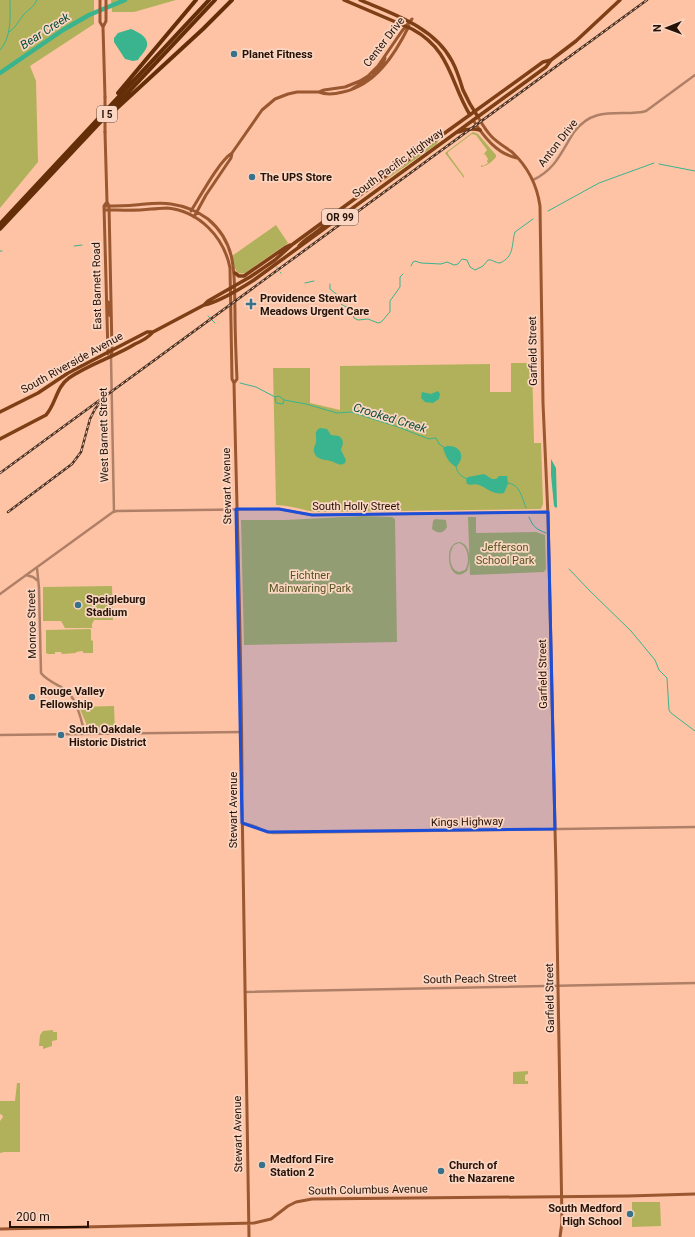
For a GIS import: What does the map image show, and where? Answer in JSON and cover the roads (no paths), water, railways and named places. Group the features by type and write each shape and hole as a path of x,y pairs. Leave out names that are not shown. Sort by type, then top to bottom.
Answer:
{"highway":[{"path":"99,117 196,0"},
{"name":"I 5","path":"0,224 209,0"},
{"name":"I 5","path":"0,229 215,0"},
{"path":"99,123 203,29 232,0"}],"main road":[{"path":"100,0 100,22 103,27"},
{"path":"103,27 106,21 106,0"},
{"name":"Garfield Street","path":"344,0 407,27 426,39 442,55 448,65 459,93 470,115 480,130 498,149 509,156 517,158"},
{"name":"Garfield Street","path":"360,0 410,22 429,34 446,52 452,61 474,111 493,138 512,152 526,169 533,180 539,197 543,403 548,512 559,985 562,1197 562,1222 560,1237"},
{"name":"South Pacific Highway","path":"233,293 296,250 546,67 551,60 576,41 620,0"},
{"name":"Center Drive","path":"190,214 219,167 232,152 258,115 270,102 288,94 297,92 319,92 324,94 332,94 351,90 363,85 386,64 410,22"},
{"name":"East Barnett Road","path":"103,27 107,202 109,206 112,351 110,357"},
{"name":"Center Drive","path":"319,92 324,90 345,88 360,81 371,73 407,27"},
{"path":"372,78 384,62 385,56"},
{"name":"South Pacific Highway","path":"235,287 269,264 293,244 474,111 543,62 551,60"},
{"path":"351,90 354,86 368,79 371,73"},
{"path":"455,133 469,129 480,130"},
{"name":"Center Drive","path":"194,217 206,194 231,158 232,152"},
{"path":"107,202 104,208 109,210 165,208 179,210 190,214"},
{"name":"Stewart Avenue","path":"104,208 109,206 170,204 197,212 215,226 225,238 231,253 234,272 235,287 233,293 232,379 234,383 242,732 242,823 249,1237"},
{"name":"East Barnett Road","path":"104,208 108,353 110,357"},
{"name":"Stewart Avenue","path":"190,214 211,230 223,246 227,256 230,268 231,289 233,293 237,379 234,383"},
{"path":"296,250 302,242 326,224 328,218"},
{"path":"234,272 238,276 244,276 286,247 293,244"},
{"name":"South Riverside Avenue","path":"204,305 208,301 235,287"},
{"name":"South Riverside Avenue","path":"60,389 67,380 148,337 153,332 204,305 233,293"},
{"path":"106,299 109,303 109,315 111,316"},
{"name":"South Riverside Avenue","path":"0,412 38,393 68,373 147,332 153,332"},
{"path":"130,347 135,341 140,339 140,336"},
{"path":"232,341 236,365"},
{"path":"50,384 59,384 60,389"},
{"name":"OR 99","path":"0,439 46,414 50,410 60,389"},
{"name":"South Columbus Avenue","path":"0,1229 249,1224 268,1221 278,1216 290,1205 307,1199 562,1197 695,1194"}],"street":[{"name":"Anton Drive","path":"533,180 552,167 578,127 592,117 605,114 644,112 695,74"},
{"name":"West Barnett Street","path":"110,357 114,512"},
{"name":"South Holly Street","path":"114,512 279,509 312,515 548,512"},
{"path":"0,594 114,512"},
{"name":"Monroe Street","path":"37,568 41,673 46,678 67,691 70,695 82,723 84,734"},
{"path":"26,575 33,576 38,581"},
{"path":"0,735 242,732"},
{"name":"Kings Highway","path":"242,823 252,824 273,833 695,827"},
{"name":"South Peach Street","path":"245,992 695,983"}],"waterway":[{"path":"0,50 7,39 10,19 10,0"},
{"path":"9,32 37,0"},
{"name":"Bear Creek","path":"0,73 63,30 89,15 125,0"},
{"path":"548,211 599,183 654,163"},
{"path":"659,164 695,171"},
{"path":"411,266 415,261 421,263 441,264 447,262 454,265 458,264 462,259 467,260 470,267 475,270 483,266 488,260 500,263 508,257 512,250 515,232 533,219"},
{"name":"Crooked Creek","path":"74,246 82,245"},
{"path":"330,284 330,289 340,297 341,304 351,308 354,318 358,320 368,319 378,323 390,312 390,301 400,287 400,277 403,274"},
{"path":"305,283 314,281"},
{"name":"Crooked Creek","path":"208,316 215,323"},
{"name":"Crooked Creek","path":"240,383 256,387 275,397 279,396 284,400 306,404 337,413 351,412 429,439 436,438 439,444 445,448"},
{"name":"Crooked Creek","path":"275,397 276,403 283,404 284,400"},
{"name":"Crooked Creek","path":"456,466 457,471 463,477 468,479"},
{"name":"Crooked Creek","path":"508,483 512,484 518,489 526,508"},
{"path":"529,517 535,527 546,533"},
{"path":"569,569 631,631 655,660 659,670 667,678 669,710 695,731"}],"railway":[{"path":"0,473 647,0"},
{"path":"8,512 72,464 81,452 90,419 99,404"}],"place":[{"name":"Planet Fitness","path":"234,54"},
{"name":"The UPS Store","path":"252,177"},
{"name":"Providence Stewart Meadows Urgent Care","path":"251,304"},
{"name":"Speigleburg Stadium","path":"78,605"},
{"name":"Rouge Valley Fellowship","path":"32,697"},
{"name":"South Oakdale Historic District","path":"61,735"},
{"name":"Medford Fire Station 2","path":"262,1165"},
{"name":"Church of the Nazarene","path":"441,1171"},
{"name":"South Medford High School","path":"630,1214"}],"park label":[{"name":"Jefferson School Park","path":"505,553"},
{"name":"Fichtner Mainwaring Park","path":"310,581"}]}
